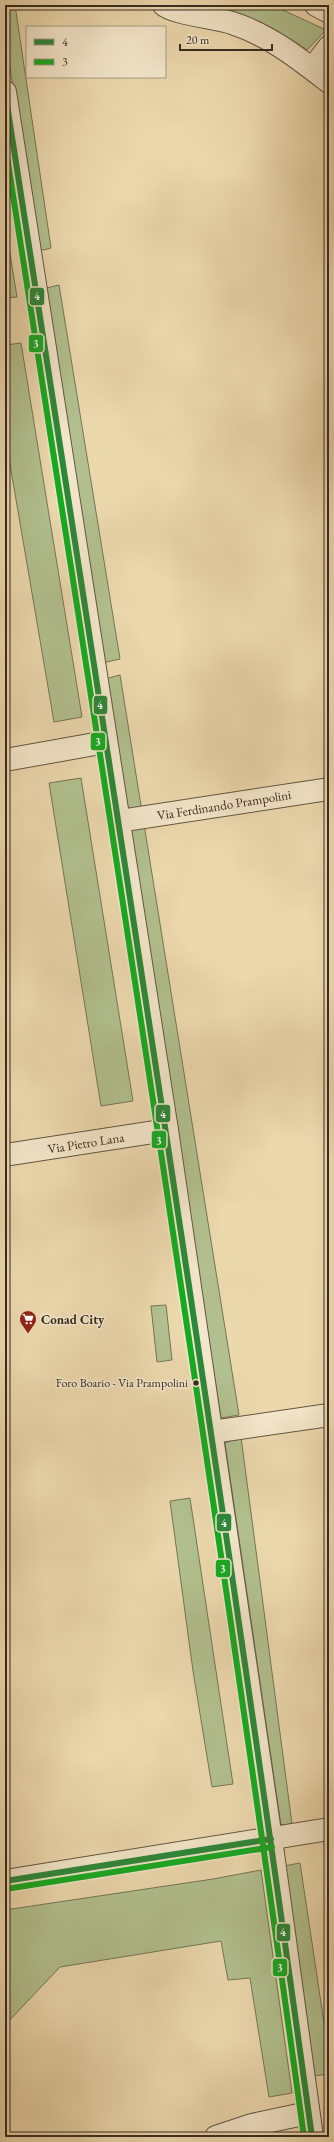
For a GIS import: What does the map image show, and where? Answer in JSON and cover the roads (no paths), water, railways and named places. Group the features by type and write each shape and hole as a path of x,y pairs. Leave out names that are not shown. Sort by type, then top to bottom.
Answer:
{"street":[{"path":"164,5 176,12 213,17 256,32 287,50 321,75 329,47"},
{"path":"316,5 329,12"},
{"path":"5,92 167,1130 271,1839 312,2137"},
{"path":"5,760 106,742"},
{"name":"Via Ferdinando Prampolini","path":"119,820 329,789"},
{"name":"Via Pietro Lana","path":"5,1155 167,1130"},
{"path":"212,1432 329,1416"},
{"path":"5,1881 329,1829"},
{"path":"216,2137 252,2125 308,2113"}],"place":[{"name":"Conad City","path":"28,1334"},
{"name":"Foro Boario - Via Prampolini","path":"196,1383"}]}
